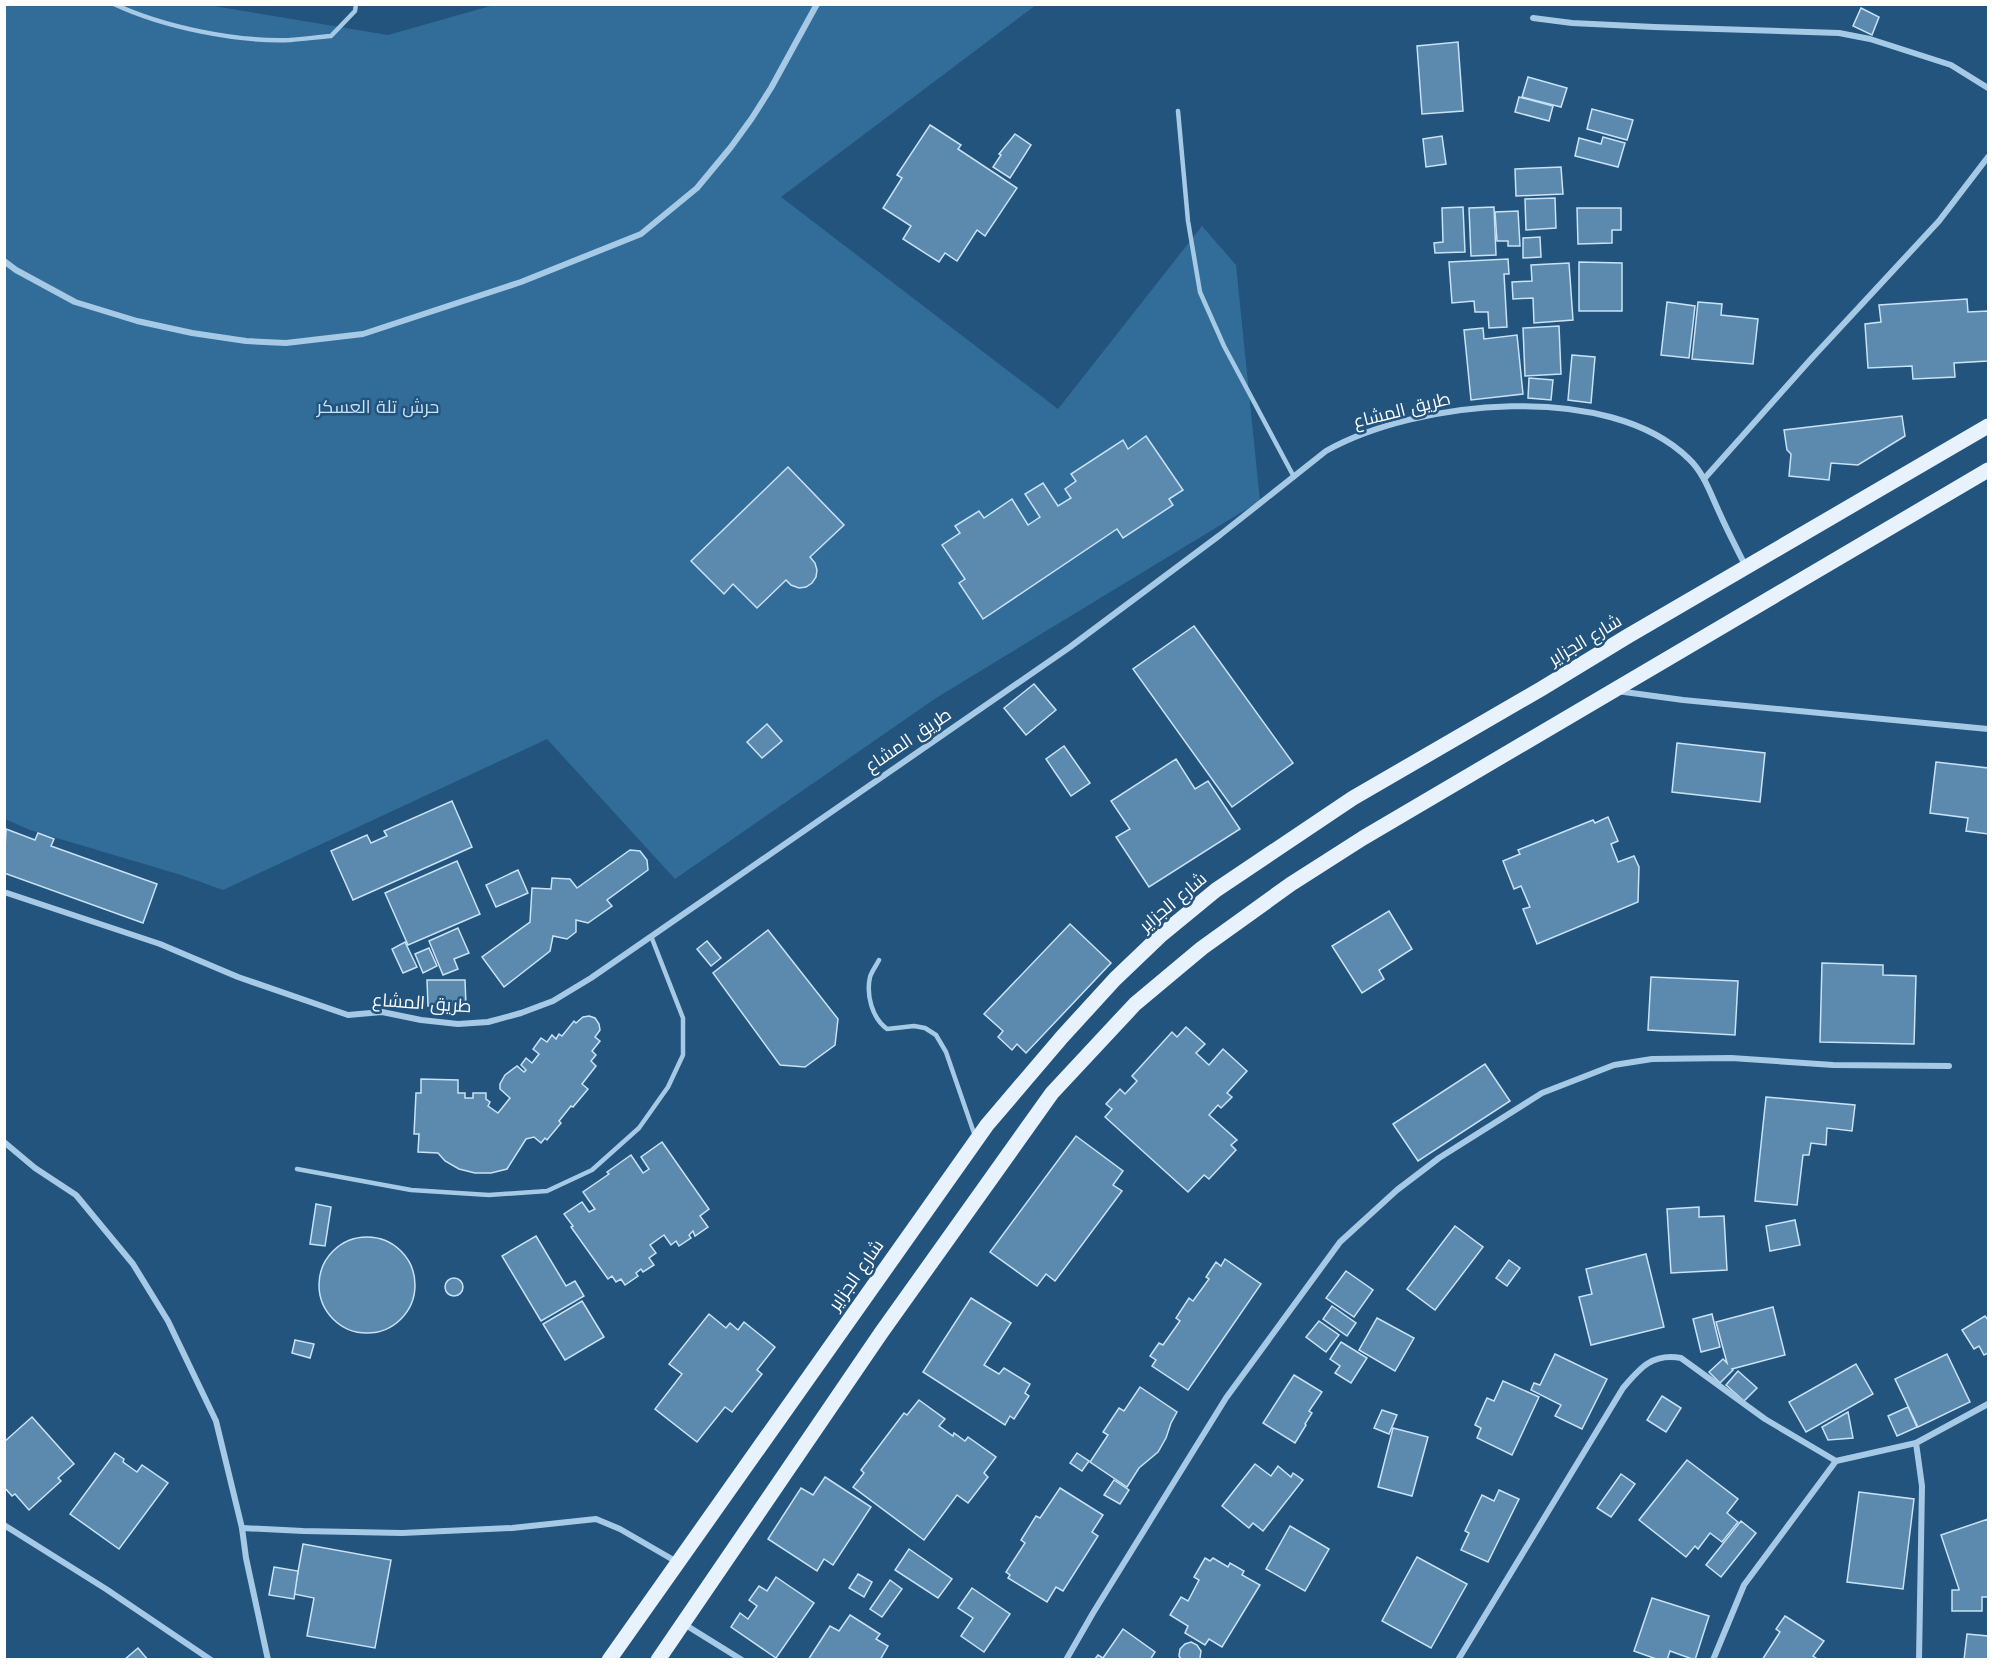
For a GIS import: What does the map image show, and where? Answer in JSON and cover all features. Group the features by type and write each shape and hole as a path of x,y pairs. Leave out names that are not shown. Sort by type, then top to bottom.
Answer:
{"main road":[{"name":"شارع الجزاير","path":"609,1659 976,1141 1019,1086 1115,979 1160,936 1216,890 1353,798 1989,426"},
{"path":"658,1659 881,1333 1052,1092 1135,1004 1202,948 1291,884 1381,827 1989,470"}],"street":[{"path":"4,261 75,302 137,321 192,333 246,341 286,343 363,334 521,282 641,234 697,188 731,147 771,88 818,4"},
{"path":"1533,18 1630,26 1839,33 1870,39 1951,65 1989,88"},
{"path":"1704,479 1939,221 1989,157"},
{"name":"طريق المشاع","path":"4,892 160,944 238,977 348,1015 382,1012 421,1020 458,1024 488,1022 553,1001 591,978 1070,647 1326,451 1367,432 1442,414 1504,405 1558,407 1617,418 1663,439 1689,459 1704,479 1746,568"},
{"path":"1614,690 1683,700 1989,729"},
{"path":"1066,1659 1226,1398 1340,1242 1397,1190 1439,1158 1542,1093 1614,1065 1652,1059 1731,1058 1833,1065 1948,1066"},
{"path":"4,1142 35,1168 76,1195 133,1264 168,1321 216,1421 242,1528 246,1558 268,1659"},
{"path":"1458,1659 1623,1388 1646,1363 1670,1356 1681,1358 1765,1419 1836,1461"},
{"path":"1713,1659 1744,1585 1836,1461 1916,1443 1989,1404"},
{"path":"1916,1443 1923,1486 1920,1659"},
{"path":"242,1528 402,1533 512,1528 596,1519 620,1529 677,1562"},
{"path":"4,1526 106,1588 211,1659"},
{"path":"684,1624 742,1659"}],"lane":[{"path":"114,4 134,13 217,35 288,40 331,36 355,11 356,4"},
{"path":"1178,111 1188,220 1200,292 1224,346 1294,477"},
{"path":"297,1168 411,1190 489,1196 547,1191 592,1170 639,1128 668,1087 683,1055 683,1018 651,936"},
{"path":"879,960 871,975 868,988 870,1002 880,1025 886,1029 915,1026 925,1028 936,1035 946,1052 976,1141"}],"green space":[{"name":"حرش تلة العسكر","path":"5,5 208,5 388,35 494,5 1036,5 781,197 1058,409 1202,226 1236,265 1260,501 936,698 675,879 547,739 223,890 181,875 30,830 5,819"}],"building":[{"path":"1861,8 1879,17 1872,35 1853,26"},
{"path":"1458,42 1463,111 1422,114 1417,46"},
{"path":"1528,77 1567,88 1561,107 1522,97"},
{"path":"1519,97 1553,106 1549,121 1515,112"},
{"path":"1592,109 1633,120 1627,140 1587,129"},
{"path":"930,125 961,145 958,149 1017,188 985,236 977,230 957,261 945,253 939,262 903,239 911,226 883,208 902,178 897,175"},
{"path":"1015,134 1031,145 1010,178 993,167 1001,155 999,154"},
{"path":"1442,136 1446,164 1426,167 1423,139"},
{"path":"1603,137 1625,143 1618,167 1575,156 1579,138 1601,144"},
{"path":"1561,167 1563,194 1516,196 1515,169"},
{"path":"1555,198 1556,228 1526,230 1525,199"},
{"path":"1463,207 1465,252 1435,253 1434,243 1443,242 1442,208"},
{"path":"1494,207 1496,255 1471,256 1469,208"},
{"path":"1577,208 1621,208 1621,230 1612,230 1612,243 1578,244"},
{"path":"1518,211 1520,246 1508,246 1508,241 1497,241 1495,212"},
{"path":"1540,237 1541,257 1523,258 1523,238"},
{"path":"1508,259 1509,274 1504,274 1507,327 1489,328 1488,312 1475,312 1474,301 1452,303 1449,262"},
{"path":"1579,262 1622,263 1622,311 1579,311"},
{"path":"1569,263 1573,320 1534,323 1533,298 1513,299 1512,282 1532,281 1531,265"},
{"path":"1967,299 1968,312 1988,311 1988,361 1954,363 1955,377 1913,379 1912,366 1868,368 1865,324 1881,322 1879,305"},
{"path":"1667,302 1695,306 1689,358 1661,355"},
{"path":"1698,302 1722,304 1721,315 1758,319 1753,364 1692,359"},
{"path":"1559,326 1561,374 1525,376 1523,328"},
{"path":"1483,328 1484,339 1517,335 1523,394 1471,400 1464,330"},
{"path":"1572,355 1595,357 1591,403 1568,400"},
{"path":"1529,378 1553,380 1551,400 1528,398"},
{"path":"1902,416 1905,436 1858,465 1831,463 1829,480 1789,476 1791,454 1787,450 1784,430"},
{"path":"1146,436 1183,490 1169,499 1173,505 1123,538 1117,529 983,619 959,583 965,579 942,545 960,533 955,526 979,511 984,518 1012,499 1028,525 1040,517 1025,494 1043,483 1058,506 1071,498 1065,489 1076,481 1071,474 1123,440 1128,449"},
{"path":"788,467 844,525 810,557 817,570 812,583 799,588 786,580 757,608 733,584 724,594 691,561"},
{"path":"1194,626 1293,763 1232,807 1133,669"},
{"path":"1034,684 1056,710 1026,735 1004,708"},
{"path":"767,724 782,741 762,758 747,742"},
{"path":"1677,743 1765,753 1760,802 1672,792"},
{"path":"1064,746 1090,783 1071,796 1046,759"},
{"path":"1176,759 1195,789 1208,781 1240,829 1149,887 1116,837 1130,829 1111,801"},
{"path":"1936,762 1988,768 1988,834 1966,831 1968,818 1930,813"},
{"path":"452,801 472,847 353,900 331,851 367,835 371,843 387,836 384,831"},
{"path":"1608,817 1618,841 1611,844 1618,862 1634,856 1639,867 1638,902 1537,944 1523,909 1530,907 1521,886 1514,889 1503,861 1520,854 1518,850 1593,820 1595,823"},
{"path":"6,829 35,840 38,833 54,839 51,846 157,884 143,923 4,873"},
{"path":"630,850 640,851 647,860 648,870 607,900 612,906 588,923 576,920 576,932 567,939 553,936 550,951 504,987 482,957 530,922 532,888 551,889 552,878 570,879 577,888"},
{"path":"457,861 480,914 408,945 385,893"},
{"path":"518,870 528,893 496,907 486,885"},
{"path":"1389,911 1412,949 1379,970 1384,979 1362,993 1332,946"},
{"path":"1070,924 1111,963 1026,1053 1017,1044 1012,1050 998,1037 1003,1031 984,1014"},
{"path":"458,928 469,953 454,959 458,969 443,975 429,941"},
{"path":"768,930 838,1019 835,1045 805,1067 780,1065 713,973"},
{"path":"707,941 721,958 711,966 697,949"},
{"path":"405,942 417,967 403,973 392,949"},
{"path":"429,948 437,966 423,973 415,954"},
{"path":"1822,963 1883,965 1883,975 1916,976 1914,1044 1820,1042"},
{"path":"1651,977 1738,981 1735,1035 1648,1030"},
{"path":"427,980 465,980 466,1005 428,1006"},
{"path":"583,1017 595,1018 600,1030 595,1037 600,1041 592,1051 596,1055 591,1061 596,1066 582,1084 588,1089 573,1107 571,1106 547,1140 545,1138 541,1143 534,1137 526,1139 507,1169 491,1173 475,1173 459,1169 445,1161 438,1153 418,1152 419,1134 414,1134 416,1093 421,1093 421,1079 458,1080 458,1093 465,1093 465,1098 473,1098 473,1093 486,1093 486,1099 490,1102 488,1106 498,1113 510,1098 500,1089 505,1075 517,1066 524,1072 526,1070 521,1065 526,1058 532,1063 539,1054 533,1049 541,1038 547,1042 552,1035 556,1039 559,1034 562,1036 574,1021 576,1023"},
{"path":"1186,1027 1205,1044 1196,1053 1209,1065 1223,1049 1247,1071 1227,1093 1232,1097 1221,1108 1218,1105 1209,1115 1237,1140 1231,1145 1236,1150 1209,1179 1204,1175 1188,1192 1105,1117 1112,1109 1106,1104 1120,1089 1125,1094 1137,1081 1132,1076 1172,1032 1177,1037"},
{"path":"1485,1064 1510,1101 1418,1161 1393,1124"},
{"path":"1766,1097 1855,1105 1852,1131 1827,1128 1826,1145 1811,1143 1809,1155 1803,1155 1797,1205 1755,1201"},
{"path":"1076,1136 1123,1171 1113,1185 1122,1191 1055,1281 1046,1274 1037,1286 990,1252"},
{"path":"662,1142 709,1209 700,1216 708,1227 695,1236 693,1231 689,1235 691,1238 679,1246 676,1241 671,1245 664,1235 650,1245 656,1253 649,1258 654,1265 643,1272 641,1269 636,1273 638,1276 625,1285 621,1279 616,1282 612,1276 608,1279 564,1214 582,1202 589,1212 595,1209 583,1192 631,1155 643,1173 649,1169 641,1157"},
{"path":"316,1204 331,1207 325,1246 310,1244"},
{"path":"1699,1207 1699,1217 1724,1216 1727,1270 1671,1273 1667,1209"},
{"path":"1795,1220 1800,1245 1770,1251 1766,1226"},
{"path":"1455,1226 1483,1247 1435,1310 1407,1289"},
{"path":"536,1236 566,1286 575,1281 584,1296 541,1321 502,1256"},
{"path":"367,1237 385,1241 401,1251 411,1267 415,1285 411,1303 401,1319 385,1329 367,1333 349,1329 333,1319 323,1303 319,1285 323,1267 333,1251 349,1241"},
{"path":"1646,1254 1664,1327 1591,1345 1579,1297 1592,1294 1586,1269"},
{"path":"1225,1259 1261,1284 1188,1390 1152,1366 1156,1360 1150,1356 1159,1343 1163,1345 1180,1321 1176,1318 1189,1298 1193,1301 1209,1279 1206,1277 1216,1262 1221,1266"},
{"path":"1509,1260 1520,1268 1507,1286 1496,1278"},
{"path":"1346,1271 1373,1290 1354,1317 1326,1298"},
{"path":"454,1278 460,1281 463,1287 460,1293 454,1296 448,1293 445,1287 448,1281"},
{"path":"971,1298 1011,1323 984,1365 999,1374 1004,1368 1030,1384 1025,1393 1029,1396 1014,1419 1010,1416 1005,1425 923,1372"},
{"path":"582,1301 604,1337 565,1360 543,1324"},
{"path":"1332,1306 1356,1323 1347,1336 1323,1319"},
{"path":"1773,1307 1785,1355 1732,1369 1720,1383 1709,1372 1723,1359 1727,1363 1716,1322"},
{"path":"709,1314 726,1328 730,1323 738,1330 744,1322 775,1347 757,1370 762,1374 732,1412 725,1407 697,1442 655,1409 682,1374 669,1364"},
{"path":"1712,1314 1720,1347 1701,1352 1693,1319"},
{"path":"1985,1316 1988,1320 1988,1353 1984,1355 1979,1346 1974,1349 1962,1330"},
{"path":"1377,1318 1414,1338 1395,1371 1359,1350"},
{"path":"1319,1321 1339,1335 1326,1352 1306,1337"},
{"path":"295,1340 314,1344 310,1358 292,1353"},
{"path":"1341,1342 1367,1358 1351,1383 1335,1373 1340,1366 1330,1359"},
{"path":"1555,1354 1607,1379 1582,1429 1555,1416 1561,1405 1531,1390 1534,1383 1540,1385"},
{"path":"1947,1354 1970,1402 1918,1427 1895,1379"},
{"path":"1856,1364 1873,1394 1806,1432 1789,1402"},
{"path":"1738,1371 1757,1388 1744,1401 1726,1385"},
{"path":"1294,1375 1322,1392 1309,1411 1312,1413 1295,1443 1263,1423"},
{"path":"1503,1381 1539,1397 1512,1455 1477,1438 1481,1428 1475,1425 1487,1398 1494,1401"},
{"path":"1140,1387 1177,1412 1158,1452 1139,1468 1127,1487 1090,1462 1108,1435 1103,1432 1119,1408 1124,1411"},
{"path":"1662,1396 1681,1408 1666,1432 1647,1420"},
{"path":"919,1400 945,1419 939,1426 965,1441 968,1437 996,1457 984,1473 988,1477 968,1503 957,1495 924,1540 853,1487 864,1473 861,1470 904,1413 907,1415"},
{"path":"1908,1407 1917,1427 1897,1436 1888,1416"},
{"path":"1382,1410 1397,1415 1389,1434 1374,1428"},
{"path":"1848,1412 1853,1438 1828,1440 1822,1427"},
{"path":"32,1417 74,1464 58,1478 61,1481 29,1510 15,1494 12,1496 4,1487 4,1442"},
{"path":"1393,1428 1428,1437 1412,1496 1378,1487"},
{"path":"115,1453 137,1472 142,1465 168,1483 119,1549 70,1514"},
{"path":"1077,1453 1089,1461 1082,1471 1070,1463"},
{"path":"1687,1460 1738,1499 1727,1513 1738,1522 1722,1542 1710,1533 1698,1549 1695,1546 1686,1557 1639,1520"},
{"path":"1255,1464 1271,1476 1278,1466 1291,1477 1293,1473 1303,1480 1263,1531 1253,1523 1249,1528 1222,1506"},
{"path":"1621,1474 1635,1484 1611,1517 1597,1508"},
{"path":"825,1477 871,1507 833,1565 824,1559 817,1571 768,1539 801,1488 813,1495"},
{"path":"1114,1480 1129,1490 1120,1504 1104,1495"},
{"path":"1060,1488 1103,1515 1092,1532 1098,1536 1063,1591 1056,1587 1047,1602 1008,1578 1010,1575 1006,1572 1025,1543 1021,1540 1036,1516 1040,1518"},
{"path":"1499,1490 1519,1499 1488,1562 1461,1550 1469,1533 1465,1531 1482,1495 1494,1501"},
{"path":"1859,1492 1914,1499 1903,1589 1847,1582"},
{"path":"1988,1519 1988,1597 1982,1597 1982,1611 1952,1611 1952,1590 1959,1589 1941,1535"},
{"path":"1741,1521 1756,1533 1721,1577 1706,1565"},
{"path":"1290,1526 1329,1549 1305,1591 1266,1569"},
{"path":"303,1544 391,1560 375,1648 307,1636 314,1598 294,1594"},
{"path":"909,1549 952,1579 938,1598 895,1570"},
{"path":"1417,1557 1467,1584 1431,1648 1382,1621"},
{"path":"1205,1558 1210,1561 1213,1558 1228,1567 1230,1563 1244,1571 1242,1575 1260,1585 1222,1647 1209,1639 1205,1645 1185,1633 1188,1626 1170,1615 1181,1597 1188,1601 1199,1580 1194,1577"},
{"path":"274,1567 298,1571 294,1599 269,1595"},
{"path":"858,1574 872,1582 864,1597 849,1588"},
{"path":"776,1577 814,1603 776,1658 731,1627 740,1613 748,1619 757,1606 749,1600 759,1586 767,1591"},
{"path":"890,1580 902,1589 882,1617 870,1609"},
{"path":"972,1588 1010,1614 984,1652 961,1636 973,1618 958,1608"},
{"path":"1652,1598 1709,1616 1695,1660 1670,1651 1667,1660 1659,1660 1634,1651"},
{"path":"850,1615 880,1634 876,1639 888,1646 880,1660 808,1660 830,1626 839,1631"},
{"path":"1785,1616 1824,1641 1813,1656 1819,1660 1762,1660 1780,1632 1776,1629"},
{"path":"1123,1629 1155,1652 1150,1660 1094,1660 1098,1655 1103,1658"},
{"path":"1967,1634 1988,1636 1988,1660 1964,1660"},
{"path":"1191,1642 1201,1651 1199,1660 1182,1660 1179,1656 1180,1649"},
{"path":"138,1648 148,1660 124,1660"}]}
